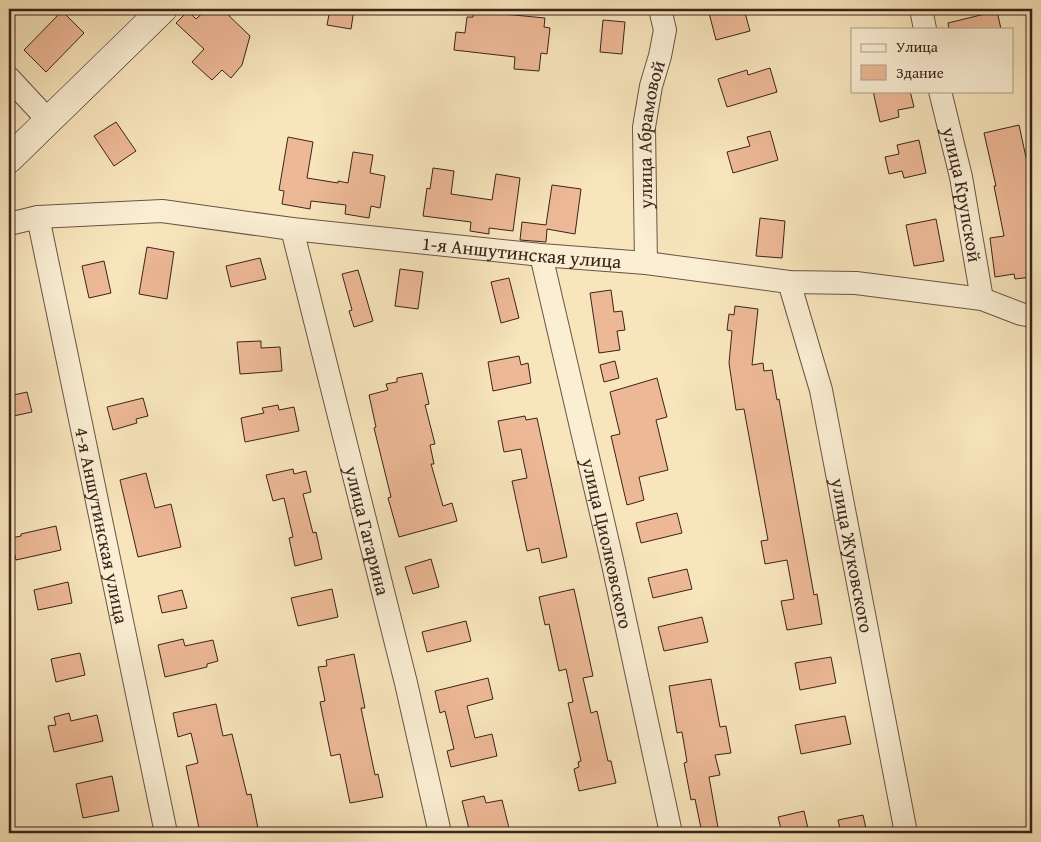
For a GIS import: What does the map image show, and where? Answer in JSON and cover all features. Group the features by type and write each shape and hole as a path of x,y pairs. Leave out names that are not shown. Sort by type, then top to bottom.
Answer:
{"street":[{"path":"9,159 163,9"},
{"name":"улица Абрамовой","path":"646,264 644,127 651,86 665,30 660,9"},
{"path":"921,9 926,28"},
{"path":"9,78 48,120"},
{"name":"улица Крупской","path":"940,92 961,177 982,299"},
{"name":"1-я Аншутинская улица","path":"9,224 38,216 162,211 292,229 646,264 789,282 856,283 982,299 1021,314 1032,316"},
{"name":"4-я Аншутинская улица","path":"38,216 166,833"},
{"name":"улица Гагарина","path":"292,229 406,683 440,833"},
{"name":"улица Циолковского","path":"541,255 671,833"},
{"name":"улица Жуковского","path":"789,282 821,390 906,833"}],"building":[{"path":"207,9 222,9 250,36 242,65 231,78 222,70 212,80 192,62 204,49 176,23 188,11 196,19"},
{"path":"330,9 354,9 351,29 327,25"},
{"path":"474,9 493,10 493,13 545,18 544,27 550,28 547,54 541,53 539,71 514,69 515,57 454,50 456,32 465,33 467,17 473,17"},
{"path":"708,9 744,9 750,31 716,40"},
{"path":"62,11 84,33 46,72 24,50"},
{"path":"997,11 1001,28 949,28 948,23"},
{"path":"603,20 625,22 622,54 600,52"},
{"path":"770,68 777,92 727,107 718,79 747,70 748,75"},
{"path":"873,92 910,92 914,107 898,110 899,117 880,122"},
{"path":"116,122 136,151 114,166 94,136"},
{"path":"1019,125 1032,185 1032,277 1015,279 1014,274 995,277 990,238 1004,236 994,186 996,186 984,133"},
{"path":"770,131 778,160 733,173 727,152 750,146 747,137"},
{"path":"288,137 313,142 307,178 348,183 353,152 373,155 370,173 385,176 380,208 371,206 369,218 345,214 346,205 311,201 310,209 282,204 284,191 279,190"},
{"path":"919,140 926,173 904,178 902,171 889,174 885,157 899,154 897,145"},
{"path":"433,168 454,171 451,194 492,200 496,174 520,178 513,231 489,228 489,234 470,231 471,222 423,216 427,188 430,189"},
{"path":"552,185 581,189 575,234 547,229 546,242 520,240 522,222 546,225"},
{"path":"760,218 785,221 782,258 756,256"},
{"path":"936,219 944,261 914,266 906,225"},
{"path":"147,247 174,252 167,299 139,294"},
{"path":"260,258 266,279 231,287 226,266"},
{"path":"104,261 111,293 89,298 82,266"},
{"path":"400,269 423,272 418,309 395,306"},
{"path":"358,270 373,321 354,327 349,311 352,310 342,274"},
{"path":"509,278 519,318 501,323 491,282"},
{"path":"611,290 614,312 622,311 625,330 617,331 620,350 599,353 590,293"},
{"path":"735,306 758,309 752,365 763,363 764,371 772,370 777,400 779,399 814,595 817,594 822,624 787,630 781,601 794,599 787,560 765,564 761,541 768,540 744,409 736,410 729,363 732,331 727,330 729,314 734,315"},
{"path":"261,341 261,348 280,347 282,371 240,374 237,342"},
{"path":"519,356 521,365 528,363 531,383 493,391 488,362"},
{"path":"615,361 619,378 604,382 600,365"},
{"path":"422,373 429,404 425,405 435,444 430,445 434,464 431,464 443,506 452,503 457,521 399,537 388,498 391,497 374,428 376,427 369,395 388,390 386,384 397,382 397,378"},
{"path":"657,378 667,417 656,420 668,470 639,477 644,500 627,505 611,436 620,434 610,392"},
{"path":"27,392 32,412 9,417 9,396"},
{"path":"143,398 148,416 136,419 137,423 113,430 107,407"},
{"path":"278,405 279,410 294,407 299,431 245,442 241,418 264,413 262,408"},
{"path":"525,416 526,420 537,418 567,557 542,563 539,548 527,551 512,481 527,478 521,449 504,452 498,421"},
{"path":"293,469 294,474 306,471 311,492 303,494 313,533 316,532 322,559 295,566 289,538 293,537 284,498 273,501 266,475"},
{"path":"146,473 155,508 171,504 181,547 138,557 120,480"},
{"path":"677,513 682,533 641,543 636,523"},
{"path":"56,526 61,550 16,560 11,538"},
{"path":"431,559 439,587 413,594 405,567"},
{"path":"687,569 692,589 653,598 648,578"},
{"path":"68,582 72,603 38,610 34,590"},
{"path":"332,589 338,617 298,626 291,598"},
{"path":"574,589 593,676 583,678 591,713 597,711 608,761 611,761 616,783 579,791 574,769 579,767 578,762 581,761 568,703 573,702 566,669 559,671 549,624 545,625 539,597"},
{"path":"182,590 187,608 162,613 158,596"},
{"path":"702,617 708,642 664,651 658,627"},
{"path":"466,621 471,641 427,652 422,632"},
{"path":"183,639 185,646 213,640 218,661 207,664 207,667 165,677 158,645"},
{"path":"80,653 85,675 56,682 51,659"},
{"path":"354,654 365,708 361,708 375,775 378,774 383,797 350,803 340,754 331,756 320,702 325,701 318,667 327,666 326,660"},
{"path":"831,657 836,683 800,690 795,663"},
{"path":"488,678 493,699 467,706 475,738 492,734 497,756 451,767 447,751 454,749 445,711 440,713 435,691"},
{"path":"711,679 720,727 726,726 731,753 715,755 720,775 709,777 719,833 702,833 695,799 691,800 684,763 687,762 682,732 677,733 669,686"},
{"path":"216,704 223,736 232,734 247,795 251,794 259,833 200,833 186,766 198,763 191,733 178,737 173,713"},
{"path":"69,713 71,721 97,715 103,741 54,752 48,726 56,725 54,717"},
{"path":"845,716 851,744 801,754 795,725"},
{"path":"112,776 119,811 83,818 76,784"},
{"path":"484,796 486,803 502,800 509,828 485,833 470,833 462,801"},
{"path":"804,811 809,833 782,833 778,817"},
{"path":"863,815 867,833 841,833 838,820"}]}
